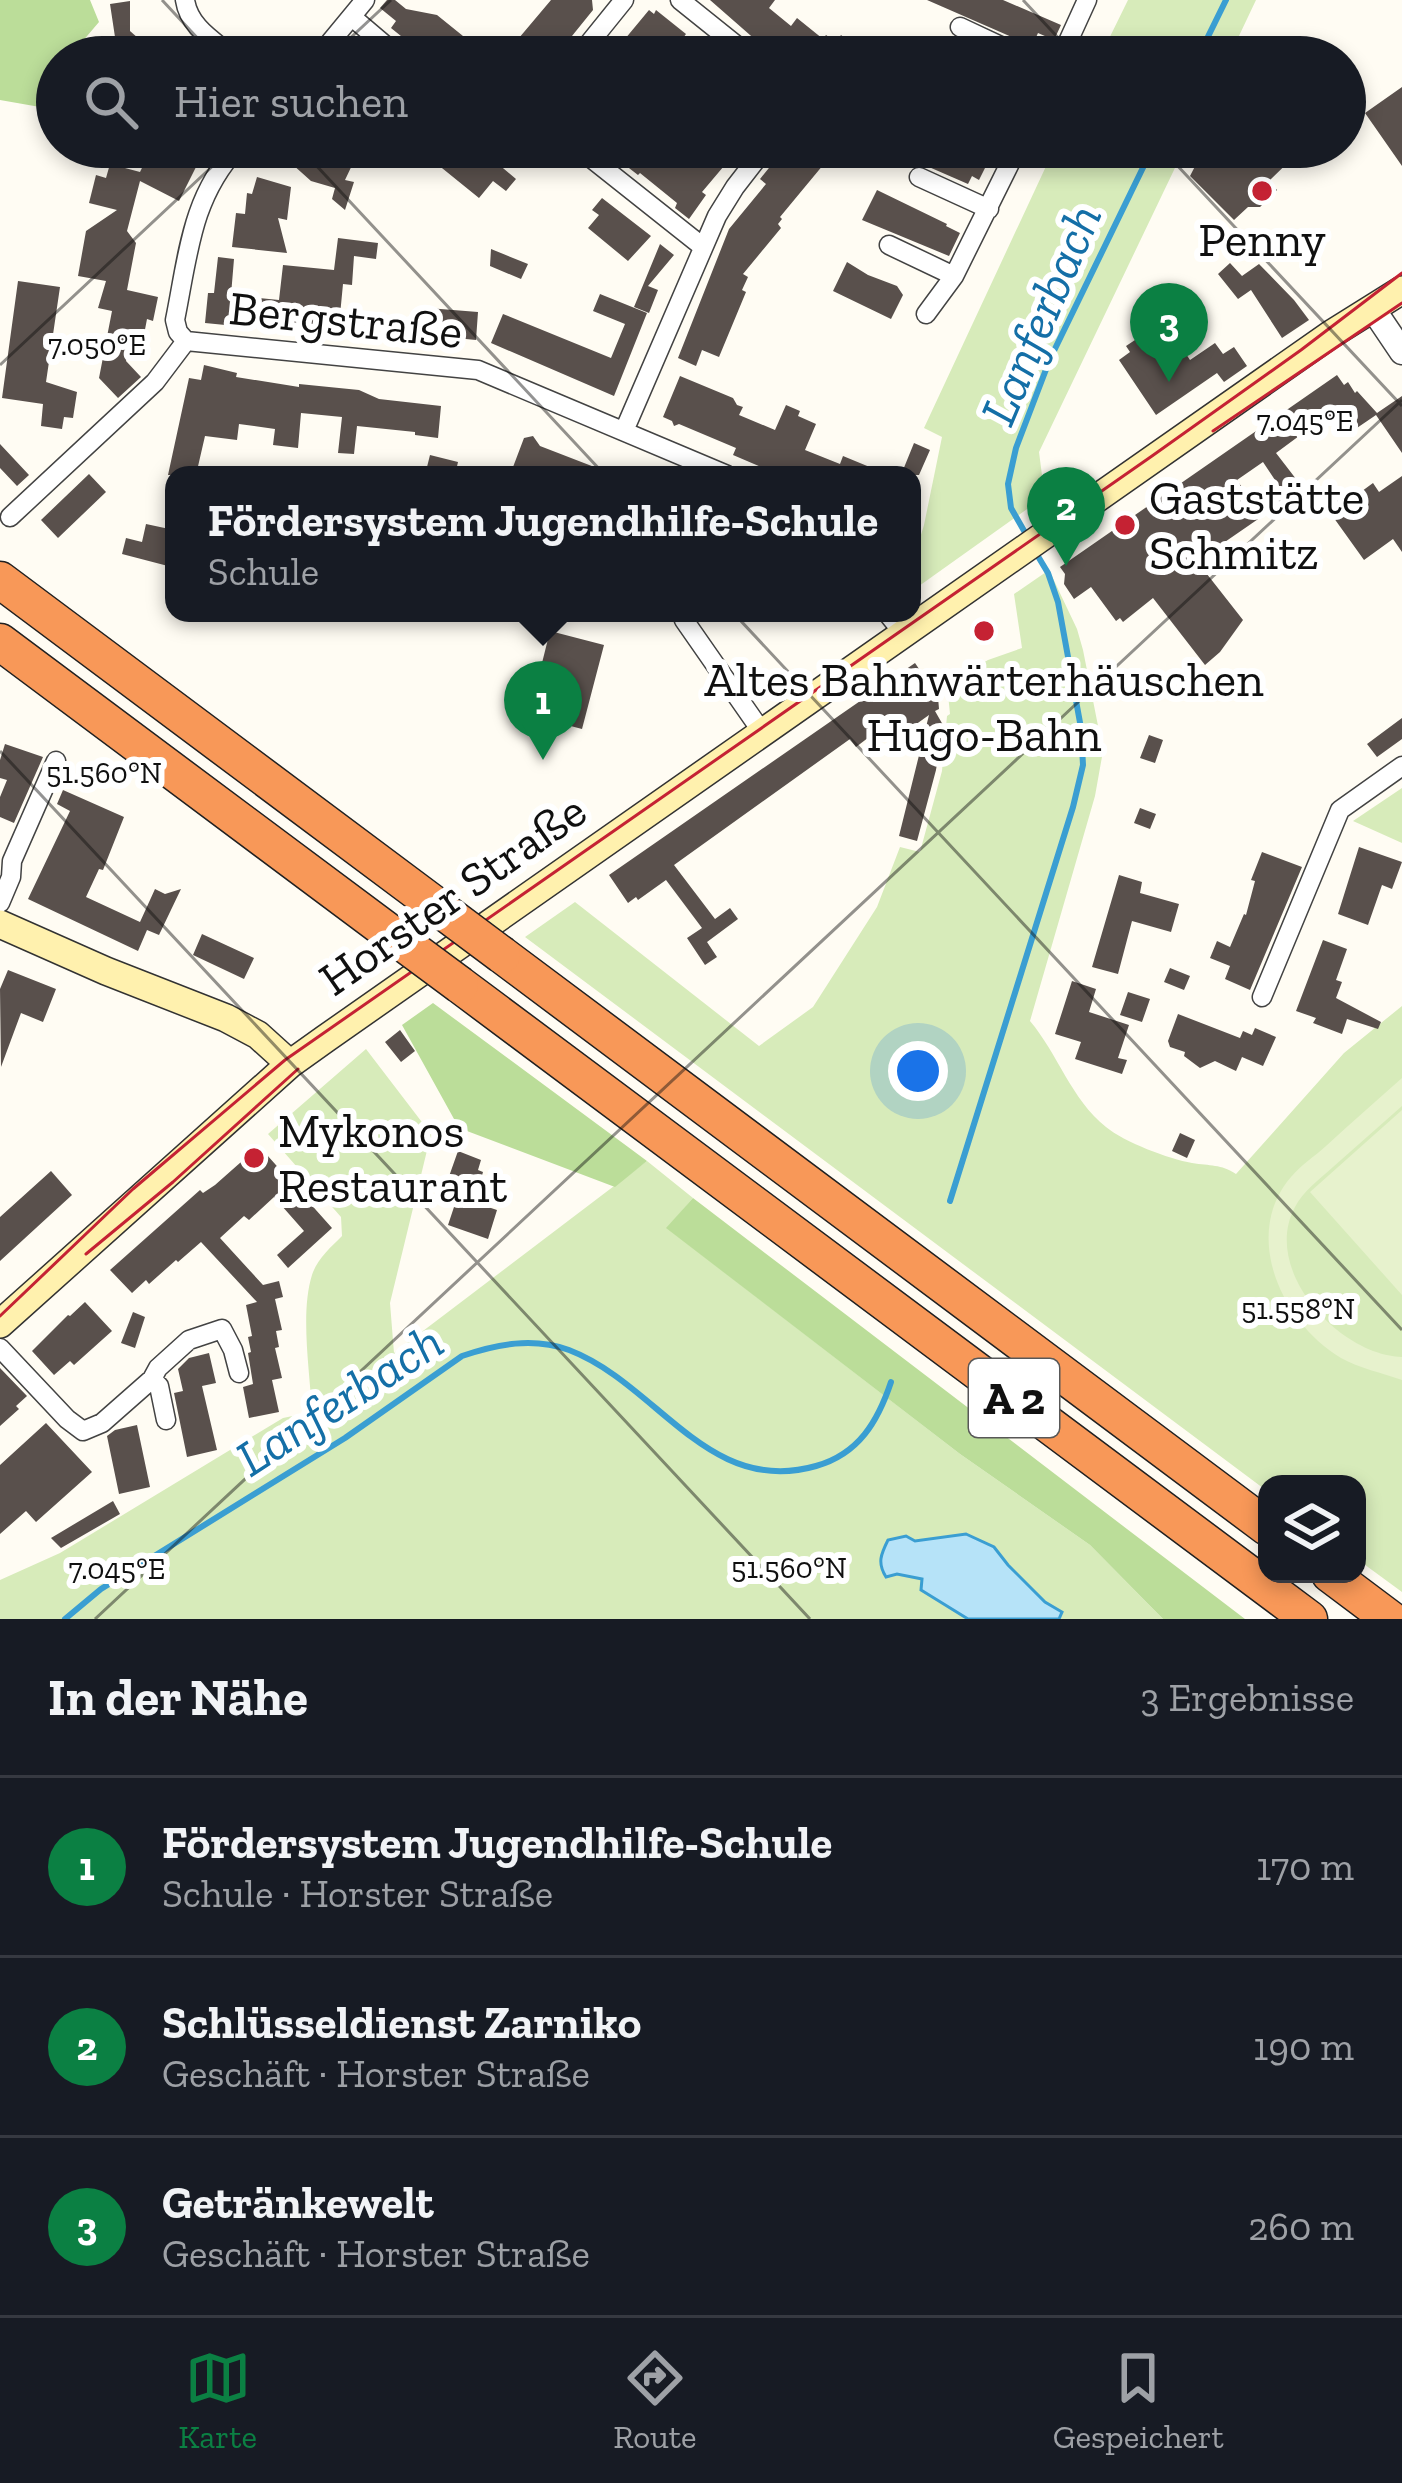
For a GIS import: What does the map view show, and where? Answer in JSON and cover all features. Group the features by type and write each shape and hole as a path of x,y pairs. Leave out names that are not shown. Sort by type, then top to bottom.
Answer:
{"highway":[{"name":"A 2","path":"0,580 1258,1520"},
{"name":"A 2","path":"0,642 1309,1619"},
{"path":"1342,1583 1390,1619"}],"main road":[{"name":"Horster Straße","path":"921,609 1001,565 1330,334 1402,290"},
{"name":"Horster Straße","path":"0,1324 290,1064 762,732 895,623"},
{"path":"0,924 226,1018 258,1036 290,1064"}],"street":[{"path":"185,0 195,26 207,36"},
{"path":"336,36 365,0"},
{"path":"595,36 624,0"},
{"path":"680,0 725,36"},
{"path":"1069,36 1084,1"},
{"path":"352,17 374,36"},
{"path":"960,27 979,36"},
{"path":"185,341 175,320 196,214 220,168"},
{"path":"603,168 703,247"},
{"path":"623,431 717,216 750,168"},
{"path":"926,314 954,276 1008,168"},
{"path":"919,177 988,209"},
{"path":"889,245 954,276"},
{"path":"1372,309 1402,352"},
{"name":"Bergstraße","path":"10,517 155,382 185,341 478,370 706,466"},
{"path":"685,622 762,732"},
{"path":"0,903 11,877 11,861 56,761"},
{"path":"1262,997 1340,810 1402,766"},
{"path":"0,1348 83,1431 102,1423 189,1340 222,1328 238,1373"},
{"path":"152,1379 159,1386 166,1420"}],"green space":[{"path":"0,0 90,0 99,22 87,36 36,36 36,106 0,100"},
{"path":"1128,0 1256,0 1239,36 1110,36"},
{"path":"1045,168 1175,168 1039,452 1043,483 1051,492 921,585 921,535 942,437 924,428"},
{"path":"1049,570 1077,629 1103,751 1095,796 1030,1021 1094,1116 1135,1144 1236,1174 1344,1053 1402,1006 1402,1592 1366,1566 1366,1475 1258,1475 1258,1484 525,937 575,902 759,1046 813,1007 877,907 900,847 920,852 942,771 950,714 947,684 988,660 1022,648 1014,594"},
{"path":"1402,788 1402,843 1353,821"},
{"path":"433,1003 647,1161 615,1187 459,1128 402,1025"},
{"path":"366,1049 431,1134 390,1303 394,1353 647,1161 693,1198 667,1228 960,1454 1090,1545 1163,1619 0,1619 0,1580 60,1553 283,1418 312,1412 308,1290 317,1264 342,1236 341,1217 268,1134"},
{"path":"1402,1078 1402,1106 1307,1190 1287,1231 1297,1282 1312,1305 1354,1342 1402,1357 1402,1380 1348,1362 1301,1323 1275,1276 1269,1225 1276,1200 1299,1168"},
{"path":"1402,1110 1402,1295 1310,1192"},
{"path":"693,1198 1245,1619 1163,1619 1090,1545 960,1454 666,1228"}],"water":[{"path":"966,1534 994,1547 1045,1602 1062,1612 1059,1619 968,1619 921,1590 922,1579 897,1574 886,1577 883,1572 881,1558 888,1540"}],"building":[{"path":"387,0 395,0 406,9 437,15 463,36 401,36 391,28 396,21 380,8"},
{"path":"551,0 592,0 593,10 572,36 521,36"},
{"path":"710,0 775,0 769,8 791,26 797,18 819,36 751,36"},
{"path":"927,0 1003,0 1061,25 1056,36 1009,36"},
{"path":"130,1 130,31 136,36 115,36 110,4"},
{"path":"649,10 654,14 656,10 686,34 684,36 627,36"},
{"path":"1402,87 1402,166 1366,114"},
{"path":"109,168 140,172 142,168 196,168 179,201 140,181 127,231 136,243 127,290 158,297 143,340 129,343 126,361 141,377 118,398 99,378 112,311 98,308 106,281 78,276 86,231 117,210 89,203 96,175 106,178"},
{"path":"296,168 351,168 345,180 354,182 345,210 332,199 335,188 311,181"},
{"path":"442,168 503,168 516,179 506,191 493,181 479,198"},
{"path":"629,168 722,168 702,192 706,195 689,219 675,208 677,203"},
{"path":"769,168 821,168 780,217 781,228 743,274 748,277 742,290 746,292 719,357 702,350 696,366 678,358 729,229 766,184 760,179"},
{"path":"931,168 985,168 979,180 972,176 968,184"},
{"path":"1194,168 1282,168 1269,181 1277,190 1260,207 1248,207 1234,220 1190,176"},
{"path":"257,177 291,187 287,220 278,218 287,253 232,247 236,213 245,214 247,193 252,194"},
{"path":"877,190 960,233 949,256 862,220"},
{"path":"602,198 651,236 628,261 588,228 599,215 592,210"},
{"path":"338,238 378,243 376,259 354,256 352,285 343,284 338,336 205,323 218,257 234,259 231,295 279,300 283,265 334,270"},
{"path":"660,244 674,255 648,286 658,290 649,313 634,307"},
{"path":"491,249 528,264 521,279 490,266"},
{"path":"847,262 897,286 903,295 891,319 833,291"},
{"path":"1230,263 1242,276 1259,264 1309,320 1282,338 1251,290 1238,299 1218,274"},
{"path":"18,281 60,287 46,382 77,392 73,418 64,417 62,429 41,426 43,404 2,398"},
{"path":"600,294 647,313 614,396 491,343 503,314 611,358 625,324 593,311"},
{"path":"428,308 478,312 476,340 425,335"},
{"path":"1156,309 1190,360 1215,343 1223,354 1234,347 1247,366 1224,382 1217,373 1156,415 1119,360 1130,352 1126,346 1144,334 1137,322"},
{"path":"204,365 237,373 236,377 359,390 379,399 441,406 438,438 357,426 354,454 338,453 342,417 301,413 298,448 273,445 275,429 239,424 237,440 205,436 198,466 170,466 189,378 201,380"},
{"path":"1337,375 1377,413 1402,396 1402,453 1376,415 1351,432 1338,413 1276,453 1303,488 1219,546 1225,553 1203,569 1243,620 1205,665 1153,598 1123,622 1116,621 1091,587 1074,599 1060,567","holes":["1263,462 1279,486 1253,504 1237,480"]},
{"path":"680,376 733,398 743,407 739,415 775,430 786,405 800,411 798,416 816,424 805,450 840,464 843,456 867,466 759,466 733,455 736,448 674,426 663,417"},
{"path":"533,436 540,446 592,466 513,466 524,438"},
{"path":"914,443 930,450 921,470 921,466 905,466"},
{"path":"0,444 29,475 17,486 0,468"},
{"path":"430,455 458,462 457,466 427,466"},
{"path":"89,474 106,492 58,538 41,520"},
{"path":"1402,476 1402,552 1393,539 1364,560 1326,507 1339,498 1343,505 1373,483 1379,492"},
{"path":"146,524 165,528 165,565 122,554 126,538 142,542"},
{"path":"550,631 604,645 582,729 529,715"},
{"path":"915,663 938,697 935,711 943,725 917,841 899,836 929,715 908,730 898,715 856,747 850,739 674,865 715,919 730,908 738,919 707,942 717,957 705,965 687,938 702,928 666,880 628,903 609,875"},
{"path":"1402,718 1402,739 1377,757 1367,744"},
{"path":"1149,735 1163,740 1155,763 1140,758"},
{"path":"5,744 43,757 14,823 0,817 0,797 7,780 0,778"},
{"path":"63,790 124,817 103,870 99,869 86,897 140,922 155,889 165,894 181,889 159,935 147,930 138,951 28,899 70,811 57,804"},
{"path":"1140,808 1156,814 1150,829 1134,823"},
{"path":"1359,847 1402,862 1392,889 1382,885 1368,925 1338,914"},
{"path":"1262,852 1302,867 1250,990 1225,979 1230,966 1210,958 1217,941 1230,947 1246,915 1255,881 1251,880"},
{"path":"1119,875 1142,882 1140,893 1179,904 1171,932 1132,921 1118,974 1092,967"},
{"path":"202,934 254,958 244,979 193,955"},
{"path":"1323,940 1347,949 1336,980 1342,982 1336,998 1381,1022 1378,1029 1347,1019 1342,1034 1296,1011"},
{"path":"1170,968 1190,976 1184,990 1164,982"},
{"path":"8,970 56,989 43,1022 21,1013 1,1067 0,989"},
{"path":"1072,981 1096,989 1089,1012 1129,1025 1118,1058 1127,1060 1122,1074 1075,1059 1081,1042 1055,1034"},
{"path":"1128,992 1150,999 1142,1022 1120,1015"},
{"path":"1178,1014 1240,1038 1243,1031 1252,1035 1255,1028 1276,1037 1263,1066 1242,1057 1236,1071 1215,1061 1200,1068 1185,1052 1170,1047"},
{"path":"400,1030 415,1051 401,1062 385,1042"},
{"path":"1180,1133 1195,1140 1187,1158 1172,1151"},
{"path":"259,1146 332,1228 288,1268 277,1255 304,1231 274,1197 220,1238 263,1285 279,1281 283,1297 275,1299 282,1330 276,1331 279,1347 275,1348 282,1378 272,1380 279,1412 249,1418 243,1387 253,1384 248,1353 248,1337 252,1336 246,1305 257,1302 201,1242 132,1293 110,1270 200,1190 203,1193 215,1185"},
{"path":"458,1151 481,1160 478,1170 487,1181 479,1204 497,1210 488,1239 448,1225 455,1204 441,1199"},
{"path":"51,1171 72,1195 0,1261 0,1217"},
{"path":"85,1302 112,1331 74,1365 70,1361 54,1375 32,1351"},
{"path":"133,1312 145,1317 135,1348 121,1343"},
{"path":"209,1353 216,1383 202,1386 217,1450 187,1457 174,1393 183,1391 178,1369 189,1358"},
{"path":"0,1368 27,1396 0,1426"},
{"path":"46,1423 92,1472 36,1522 26,1511 0,1534 0,1465"},
{"path":"137,1425 150,1487 119,1494 107,1436"},
{"path":"113,1501 120,1514 61,1548 51,1538"}],"waterway":[{"name":"Lanferbach","path":"1208,36 1226,0"},
{"name":"Lanferbach","path":"1027,536 1011,508 1008,484 1016,448 1050,359 1143,168"},
{"name":"Lanferbach","path":"950,1201 1083,765 1081,728 1058,602 1036,553"},
{"name":"Lanferbach","path":"65,1619 101,1589 475,1352 529,1343 569,1350 601,1366 714,1452 744,1466 778,1471 816,1466 844,1453 873,1423 891,1382"}],"tram line":[{"path":"921,617 1301,350 1402,273"},
{"path":"1213,431 1402,303"},
{"path":"0,1316 133,1189 285,1060 914,622"},
{"path":"86,1254 298,1069"}],"place":[{"name":"Penny","path":"1262,191"},
{"name":"Getränkewelt","path":"1169,382"},
{"name":"Gaststätte Schmitz","path":"1125,525"},
{"name":"Schlüsseldienst Zarniko","path":"1066,566"},
{"name":"Altes Bahnwärterhäuschen Hugo-Bahn","path":"984,631"},
{"name":"Fördersystem Jugendhilfe-Schule","path":"543,760"},
{"name":"Mykonos Restaurant","path":"254,1158"}]}
